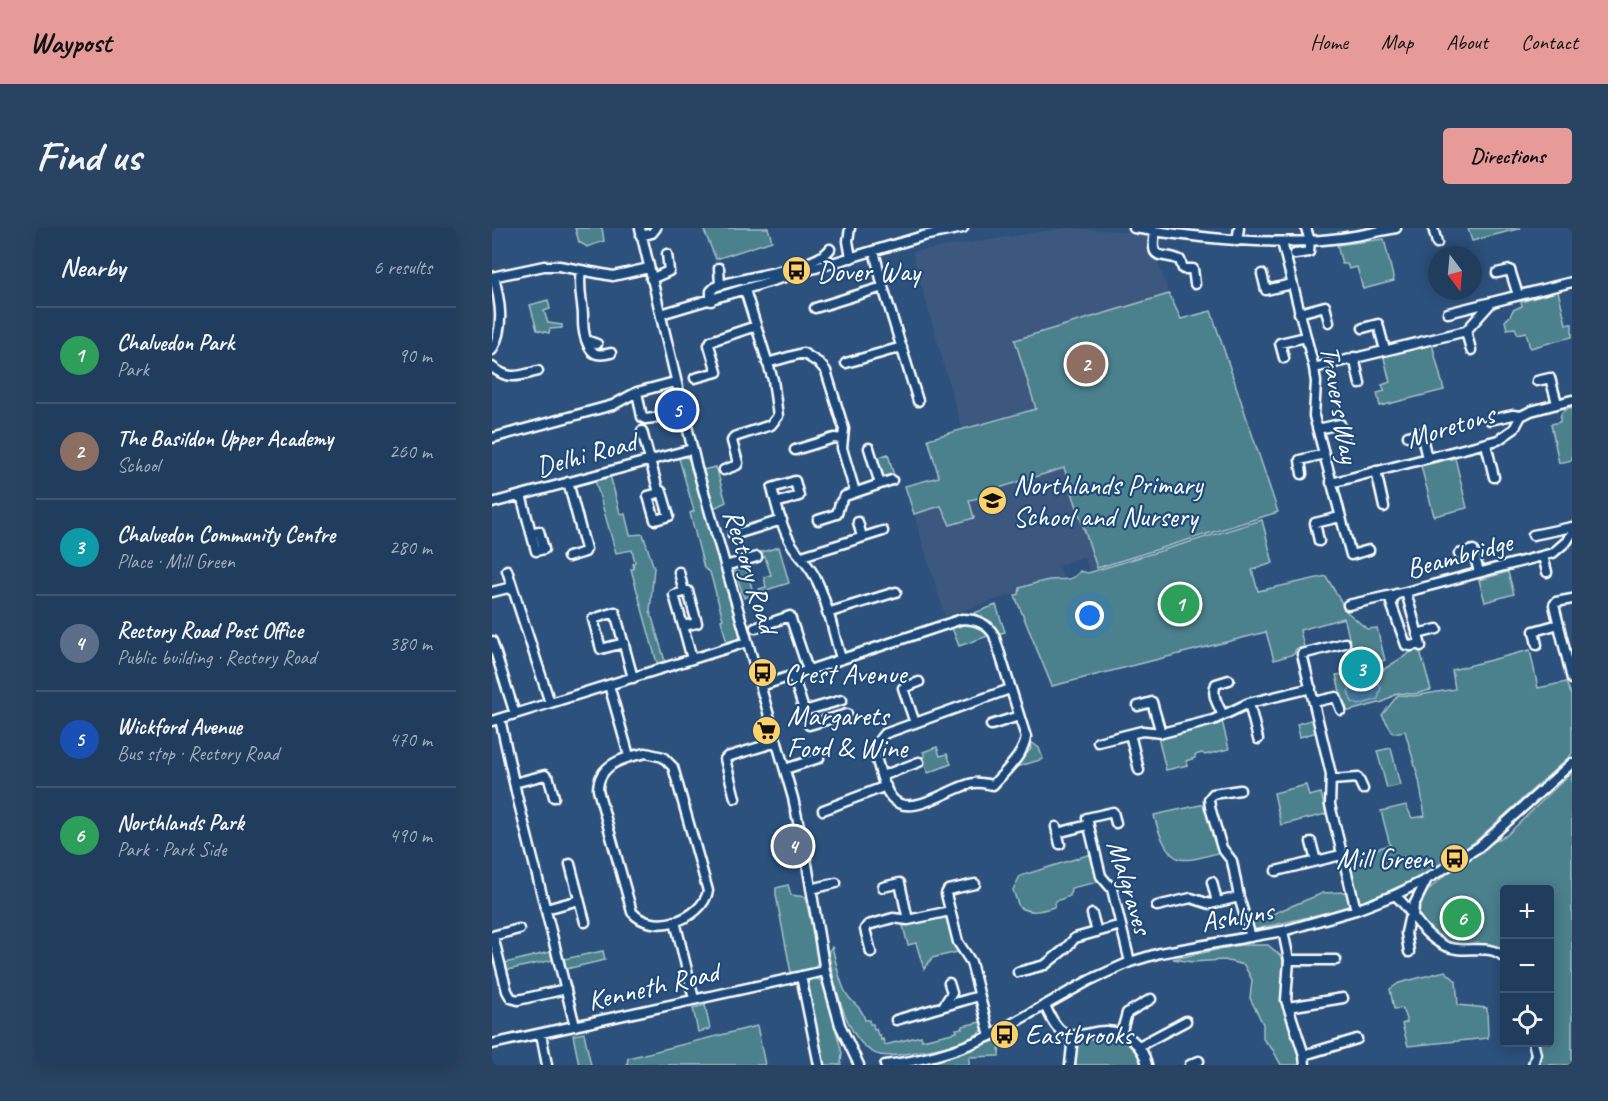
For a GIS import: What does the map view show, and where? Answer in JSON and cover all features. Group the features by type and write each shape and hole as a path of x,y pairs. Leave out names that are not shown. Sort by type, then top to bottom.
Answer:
{"street":[{"path":"640,232 652,233 656,228"},
{"path":"850,228 851,258"},
{"path":"661,314 711,301 923,236 963,228"},
{"path":"1134,228 1182,232 1237,241 1282,242 1310,241 1396,228"},
{"path":"1237,241 1239,228"},
{"path":"1295,254 1309,252 1310,241 1306,228"},
{"path":"1433,228 1437,243"},
{"path":"1155,231 1153,244 1156,254 1180,260 1183,269 1192,269 1195,284"},
{"name":"Rectory Road","path":"640,232 692,449 785,769 800,831 825,971 840,1025 859,1065"},
{"name":"Travers Way","path":"1282,242 1314,368 1316,382 1314,416 1340,518 1351,555 1369,550"},
{"path":"711,301 711,291 720,285 755,278 821,258 830,249"},
{"path":"874,251 918,401"},
{"path":"651,279 669,271 667,254"},
{"path":"492,350 500,325 501,305 493,277 544,266 559,266 613,276 649,268"},
{"path":"719,268 720,285"},
{"path":"581,270 579,285 583,315 582,328 586,340 590,351 595,355 611,354"},
{"path":"1497,273 1510,270 1518,295"},
{"path":"1262,274 1266,290 1292,284"},
{"path":"1448,313 1572,282"},
{"path":"815,308 883,287"},
{"path":"724,470 738,463 732,441 734,437 771,425 777,418 772,380 745,290"},
{"path":"1314,368 1466,331 1492,302"},
{"path":"1299,313 1325,306 1329,322"},
{"path":"1363,328 1378,324 1385,350"},
{"path":"717,372 710,343 756,326"},
{"path":"1466,331 1471,350"},
{"path":"1284,358 1280,344 1306,337"},
{"path":"586,340 597,344"},
{"path":"846,363 902,347"},
{"path":"767,363 804,353 823,366 844,429 842,448 855,492"},
{"path":"1354,357 1359,384"},
{"path":"492,367 511,377 538,371"},
{"path":"695,378 728,368"},
{"path":"1537,381 1550,378 1557,404"},
{"path":"492,438 613,405 637,392 675,382"},
{"path":"637,392 642,417 645,419 654,417"},
{"name":"Moretons","path":"1331,483 1498,440 1514,429 1521,416 1572,400"},
{"path":"1490,420 1513,415 1521,416"},
{"path":"1318,429 1340,424 1344,437"},
{"path":"642,431 658,489 662,492"},
{"path":"1408,436 1421,433 1427,458"},
{"path":"795,450 834,438 843,439"},
{"path":"1486,444 1494,477"},
{"path":"869,448 880,484"},
{"name":"Delhi Road","path":"492,502 692,449"},
{"path":"1302,474 1300,460 1324,454"},
{"path":"1376,471 1384,507"},
{"path":"818,520 837,514 841,499 892,480"},
{"path":"568,482 586,549 585,552 568,557"},
{"path":"521,495 531,533"},
{"path":"776,503 791,543 816,579 841,658"},
{"path":"1319,541 1315,523 1340,518"},
{"path":"732,535 782,520"},
{"path":"858,522 862,537"},
{"path":"1533,535 1572,526"},
{"path":"802,556 883,531"},
{"name":"Beambridge","path":"1348,605 1543,556 1559,549 1572,533"},
{"path":"1459,554 1473,550 1479,572"},
{"path":"1543,556 1547,572"},
{"path":"725,566 757,557"},
{"path":"507,570 550,703"},
{"path":"679,572 684,592"},
{"path":"492,591 505,588 514,592"},
{"path":"683,626 697,623 688,591 674,595 692,659"},
{"path":"827,614 896,592"},
{"path":"1401,593 1417,634 1420,645 1406,645 1391,603 1401,593"},
{"path":"1572,599 1554,603 1572,676"},
{"path":"624,643 601,649 593,619 615,612 624,643 633,678"},
{"path":"755,628 790,616 808,670"},
{"path":"761,686 962,619 979,621 992,632 1019,716 1026,741 1019,754 993,785 973,783 907,806 893,800 886,786 876,758 876,742 884,734 1010,689"},
{"path":"1537,645 1536,630 1558,624"},
{"path":"1417,634 1437,629"},
{"path":"492,641 515,714"},
{"path":"575,1026 496,720 747,642"},
{"path":"1345,643 1302,654 1331,780 1330,805 1356,910"},
{"path":"793,676 808,725 847,714"},
{"path":"1222,715 1214,689 1216,684 1230,680"},
{"path":"915,723 903,688 919,682"},
{"path":"609,685 629,756"},
{"path":"1098,742 1143,730 1161,733 1213,720 1249,703 1311,688"},
{"path":"1314,702 1336,697 1341,710"},
{"path":"804,711 842,700"},
{"path":"1138,706 1152,702 1161,733"},
{"path":"1249,703 1258,740"},
{"path":"991,725 1019,716"},
{"path":"1130,734 1139,770"},
{"path":"735,798 725,759 777,742"},
{"path":"646,753 658,755 666,759 673,767 705,880 708,891 701,907 675,921 648,922 640,920 632,912 599,797 598,783 603,772 614,763 629,756 646,753"},
{"path":"785,769 819,758"},
{"path":"882,776 919,762"},
{"name":"Ashlyns","path":"885,1065 906,1063 938,1055 990,1036 1105,972 1130,962 1160,953 1283,931 1356,910 1395,895 1427,879 1479,847 1572,763"},
{"path":"514,783 545,775 549,779 554,797"},
{"path":"1331,780 1358,778 1363,789"},
{"path":"823,810 886,786"},
{"path":"1240,790 1213,794 1209,799 1222,848 1232,861 1239,897 1251,937"},
{"path":"1059,844 1056,830 1088,825 1086,819 1113,812 1116,823"},
{"name":"Malgraves","path":"1088,825 1101,876 1112,889 1130,962"},
{"path":"1311,842 1316,861"},
{"path":"1276,871 1341,855"},
{"path":"570,864 585,922"},
{"path":"1409,952 1406,933 1409,919 1413,916 1414,905 1427,879"},
{"path":"1212,882 1217,902"},
{"path":"811,889 836,883"},
{"path":"884,887 900,883 908,920"},
{"path":"975,884 946,891 959,945 971,962 990,1036"},
{"path":"1395,895 1425,933 1446,946 1492,949 1500,954"},
{"path":"1157,906 1191,898 1210,904 1239,897"},
{"path":"546,909 579,900"},
{"path":"871,952 865,929 868,925 893,918 908,920 950,911"},
{"path":"1092,914 1097,932"},
{"path":"675,921 694,999"},
{"path":"1018,972 1045,965 1075,938 1121,925"},
{"path":"519,929 492,936 507,992 511,998 518,1000 566,989"},
{"path":"1283,931 1289,960 1286,987 1288,1007 1304,1055 1305,1065"},
{"path":"1289,960 1336,960"},
{"name":"Kenneth Road","path":"492,1044 825,971"},
{"path":"801,976 819,1065"},
{"path":"944,1005 952,993 949,983"},
{"path":"896,1020 979,996"},
{"path":"1288,1007 1343,998"},
{"path":"1121,1034 1127,1013 1151,999"},
{"path":"1045,1006 1061,1031 1073,1036 1104,1030 1132,1038 1139,1046 1148,1065"},
{"path":"1139,1046 1186,1021"},
{"path":"541,1034 548,1065"},
{"path":"1070,1065 1073,1036"},
{"path":"1304,1055 1357,1039"},
{"path":"1533,1065 1536,1054 1534,1047"}],"shaded area":[{"path":"1065,228 1148,235 1180,319 1211,311 1278,512 1089,570 1084,556 1059,565 1063,578 945,616 905,486 939,477 928,439 962,429 912,252"},
{"path":"1373,679 1381,687 1378,699 1359,705 1352,702 1348,692 1352,685"}],"green space":[{"path":"575,228 602,228 604,241 587,247 579,242"},
{"path":"703,228 768,228 772,241 716,259"},
{"path":"1468,228 1521,228 1472,241"},
{"path":"1384,239 1394,281 1363,289 1357,267 1349,269 1347,264 1342,264 1337,245"},
{"path":"1558,291 1566,324 1572,324 1572,337 1530,348 1526,332 1518,334 1515,328 1507,329 1505,321 1513,310 1522,306 1521,302"},
{"path":"1169,294 1181,319 1211,311 1278,512 1097,568 1064,468 992,490 993,495 969,500 974,518 950,525 941,506 914,514 905,486 939,477 928,439 1036,409 1015,340"},
{"path":"548,300 550,309 544,311 548,323 562,325 562,328 550,329 549,333 537,330 530,305"},
{"path":"1432,344 1444,390 1380,406 1377,393 1385,391 1382,385 1390,382 1383,354"},
{"path":"1572,407 1572,460 1559,463 1551,424 1560,422 1562,412"},
{"path":"888,454 894,476 882,479 876,458"},
{"path":"678,455 689,459 741,635 738,639 727,643 710,572 704,568 690,513 694,511"},
{"path":"1455,458 1467,508 1434,516 1421,466"},
{"path":"716,467 726,502 714,508 702,470"},
{"path":"610,475 620,513 625,514 630,535 643,534 654,568 650,611 665,661 657,663 631,569 634,569 635,562 632,550 616,553 595,480"},
{"path":"1262,520 1273,563 1252,570 1258,591 1326,576 1347,612 1367,629 1377,628 1385,660 1378,663 1360,660 1351,645 1344,618 1300,630 1304,647 1296,649 1294,654 1274,660 1266,632 1052,686 1015,596 1019,594 1020,588 1049,580 1070,579 1080,571 1088,573"},
{"path":"779,547 789,583 760,592 759,589 766,587 764,577 771,575 765,557 745,564 753,592 752,595 744,598 732,561"},
{"path":"1508,572 1514,594 1485,602 1479,580"},
{"path":"996,605 1005,632 998,634 992,622 974,613"},
{"path":"964,625 978,628 988,636 959,646 952,628"},
{"path":"1419,647 1431,690 1414,694 1397,693 1383,702 1345,712 1336,675 1354,673 1356,682 1370,678"},
{"path":"1530,650 1538,688 1566,682 1572,696 1572,754 1477,840 1435,871 1356,905 1343,858 1390,845 1381,811 1406,805 1412,818 1425,816 1419,780 1405,731 1393,733 1382,715 1398,695 1414,696 1455,689 1452,670"},
{"path":"1314,719 1317,732 1300,737 1297,724"},
{"path":"1222,721 1229,749 1195,755 1195,758 1186,761 1188,765 1166,770 1158,737"},
{"path":"1030,741 1039,748 1043,759 1014,768 1031,749"},
{"path":"937,747 940,756 947,754 951,764 928,773 919,758 925,756 923,752"},
{"path":"1391,748 1400,785 1387,788 1377,751"},
{"path":"1572,772 1572,1065 1537,1065 1536,1047 1554,1047 1554,885 1500,885 1500,950 1478,945 1443,942 1424,926 1419,916 1419,904 1432,887 1466,861 1507,835"},
{"path":"1306,785 1309,796 1321,793 1326,814 1281,825 1274,793"},
{"path":"1205,804 1218,853 1189,860 1175,857 1163,841 1154,815"},
{"path":"1091,854 1098,882 1071,888 1070,896 1056,901 1054,907 1031,911 1019,907 1013,890 1020,876"},
{"path":"788,885 791,895 805,897 819,956 816,967 791,973 776,895 776,888"},
{"path":"1345,892 1351,895 1351,907 1252,930 1247,915 1272,914 1323,893"},
{"path":"947,916 958,952 932,958 924,969 916,943 908,945 903,926"},
{"path":"1240,945 1268,945 1282,957 1285,976 1283,1002 1301,1057 1301,1065 1281,1065 1273,1050 1263,1039 1263,1024 1250,998 1252,980 1244,965 1224,960 1192,962 1173,959"},
{"path":"832,947 846,994 861,1011 865,1020 873,1024 874,1030 876,1029 885,1045 921,1036 922,1040 957,1032 956,1029 962,1026 981,1022 983,1030 954,1044 901,1055 880,1055 868,1049 850,1026 838,995 828,952"},
{"path":"603,951 605,960 566,969 564,959"},
{"path":"550,952 553,960 507,970 505,963"},
{"path":"1445,971 1456,981 1458,1005 1487,1008 1488,1038 1408,1046 1402,1024 1407,1022 1402,1008 1394,1009 1390,989 1399,983"},
{"path":"815,978 824,986 842,1053 841,1065 822,1065 806,984 810,979"},
{"path":"705,1005 710,1029 698,1032 693,1008"},
{"path":"757,1026 765,1065 627,1065 628,1058"},
{"path":"584,1033 591,1065 579,1065 573,1035"},
{"path":"1104,1034 1131,1040 1144,1065 1072,1065 1074,1038"},
{"path":"1000,1039 999,1056 969,1057 969,1065 925,1065"}],"place":[{"name":"Dover Way","path":"796,271"},
{"name":"The Basildon Upper Academy","path":"1086,364"},
{"name":"Wickford Avenue","path":"677,410"},
{"name":"Northlands Primary School and Nursery","path":"992,500"},
{"name":"Chalvedon Park","path":"1180,604"},
{"name":"Chalvedon Community Centre","path":"1361,669"},
{"name":"Crest Avenue","path":"763,673"},
{"name":"Margarets Food & Wine","path":"766,731"},
{"name":"Rectory Road Post Office","path":"793,846"},
{"name":"Mill Green","path":"1454,858"},
{"name":"Northlands Park","path":"1462,918"},
{"name":"Eastbrooks","path":"1004,1034"}]}
